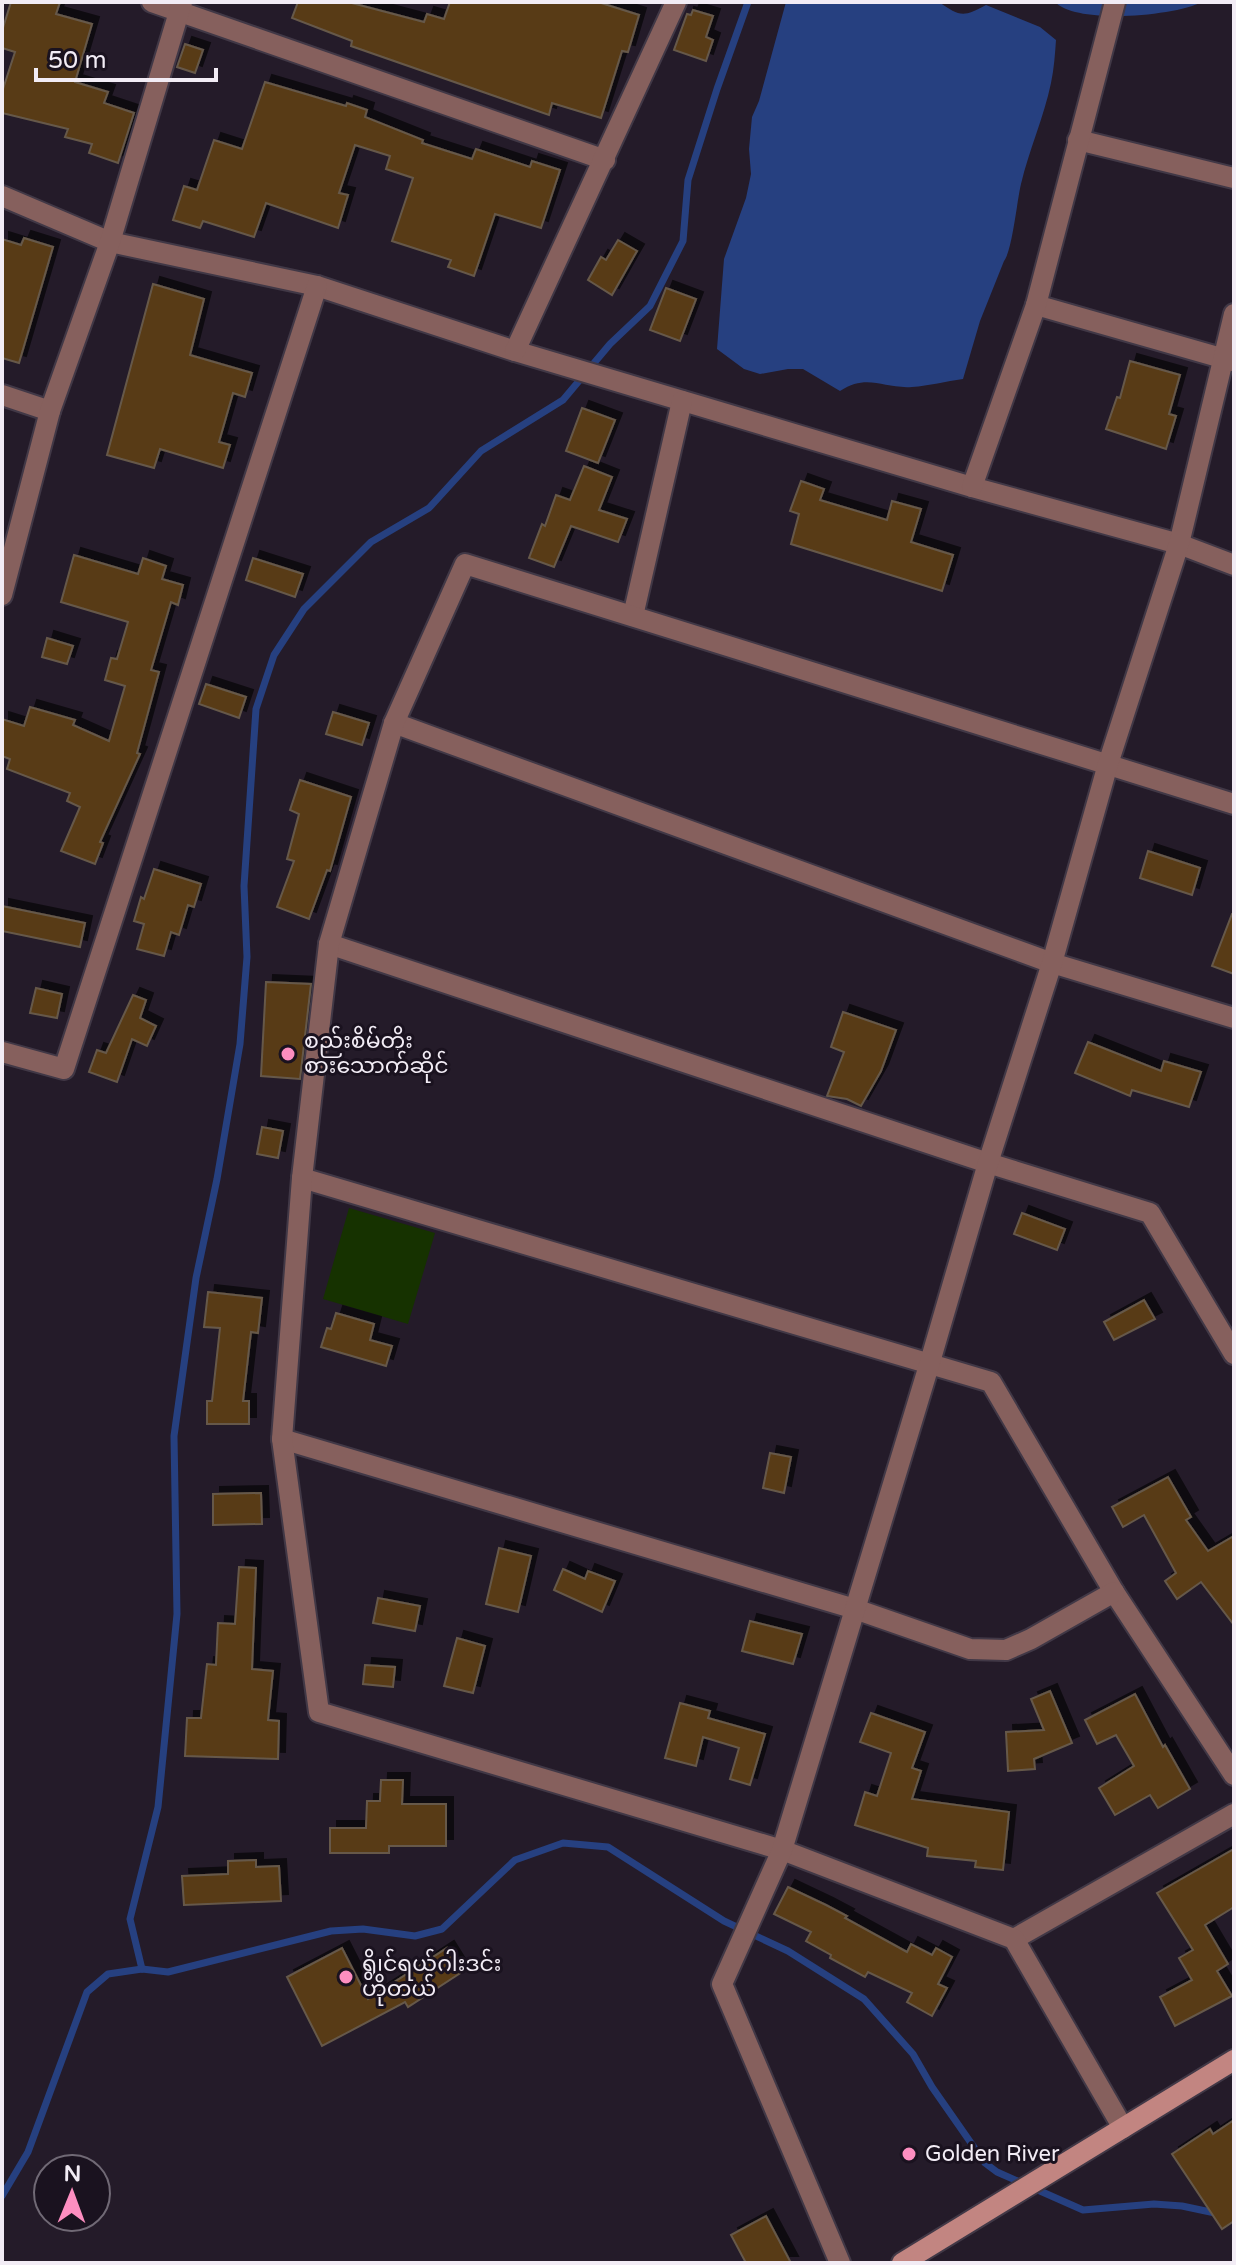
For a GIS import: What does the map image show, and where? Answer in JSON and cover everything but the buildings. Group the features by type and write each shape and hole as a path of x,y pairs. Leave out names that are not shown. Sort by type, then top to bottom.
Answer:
{"main road":[{"path":"902,2263 1234,2060"}],"street":[{"path":"152,2 181,6 605,160"},
{"path":"515,351 676,2"},
{"path":"972,487 1036,305 1115,2"},
{"path":"2,594 50,411 110,242 181,6"},
{"path":"1078,140 1234,178"},
{"path":"2,196 110,242 317,286 515,351 972,487 1179,544 1234,565"},
{"path":"2,1052 64,1069 317,286"},
{"path":"1036,305 1228,359"},
{"path":"840,2263 722,1984 782,1850 988,1163 1052,963 1108,764 1179,544 1228,359 1234,314"},
{"path":"2,395 50,411"},
{"path":"633,616 682,401"},
{"path":"1123,2128 1014,1939 782,1850 319,1712 282,1439 302,1178 329,944 394,723 465,564 1234,804"},
{"path":"394,723 1052,963 1234,1018"},
{"path":"329,944 988,1163 1150,1213 1234,1354"},
{"path":"302,1178 991,1382 1114,1592 1234,1775"},
{"path":"282,1439 855,1609 970,1649 1006,1650 1114,1592"},
{"path":"1014,1939 1234,1814"}],"green space":[{"path":"349,1208 435,1233 408,1324 323,1299"}],"water":[{"path":"786,2 939,2 961,14 986,5 1040,27 1056,40 1051,83 1021,184 1007,256 980,321 963,379 912,387 867,382 840,391 803,369 760,374 744,369 717,349 724,259 746,198 751,174 749,149 752,117"},
{"path":"1055,2 1202,2 1171,11 1104,16 1083,14"}],"waterway":[{"path":"142,1969 130,1919 158,1807 177,1614 174,1436 196,1278 240,1044 247,957 244,886 256,709 274,655 304,609 371,542 429,508 481,451 563,400 610,344 650,306 683,241 688,180 748,2"},
{"path":"2,2196 28,2152 87,1992 108,1974 142,1969 168,1972 331,1931 363,1929 415,1936 442,1929 515,1860 563,1843 608,1847 724,1921 788,1951 864,1999 913,2054 985,2163 997,2172 1083,2210 1154,2204 1182,2206 1234,2217"}],"place":[{"name":"စည်းစိမ်တိုး စားသောက်ဆိုင်","path":"288,1054"},
{"name":"ရွိုင်ရယ်ဂါးဒင်း ဟိုတယ်","path":"346,1977"},
{"name":"Golden River","path":"909,2154"}]}
